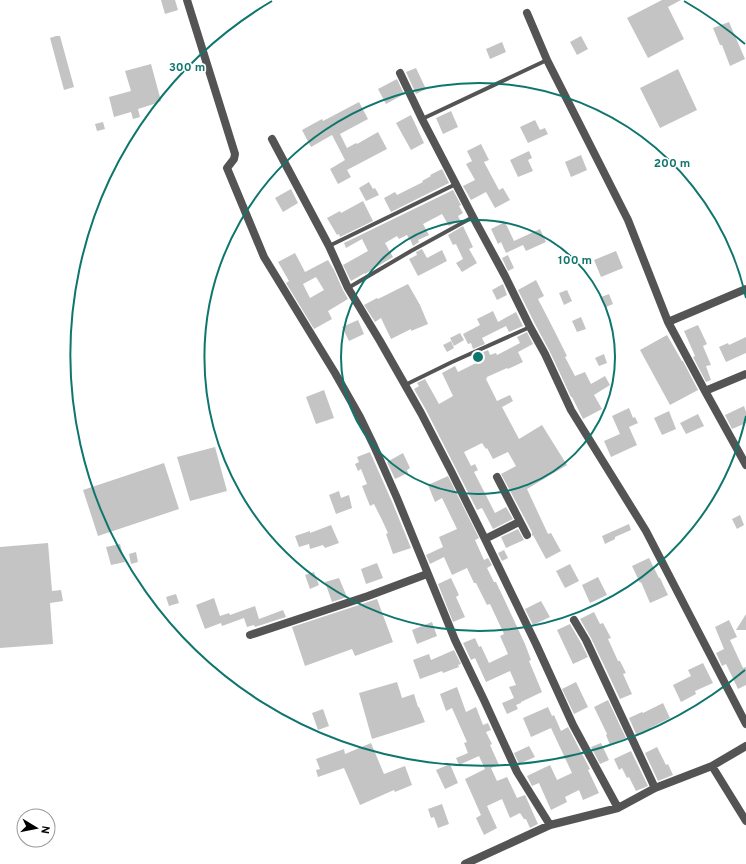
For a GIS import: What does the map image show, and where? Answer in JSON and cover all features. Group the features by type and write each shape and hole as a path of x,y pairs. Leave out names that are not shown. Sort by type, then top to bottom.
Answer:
{"street":[{"path":"187,0 235,154 234,159 227,168 264,257 335,373 360,417 398,498 427,574 455,640 517,772 550,825"},
{"path":"527,13 547,60 628,220 668,322 746,465"},
{"path":"400,73 473,218 545,354 571,410 646,531 746,724"},
{"path":"272,139 329,246 348,288 380,340 441,451 536,644 572,725 618,808"},
{"path":"668,322 746,289"},
{"path":"705,391 746,374"},
{"path":"497,477 527,536"},
{"path":"485,538 519,522"},
{"path":"250,635 368,596 427,574"},
{"path":"574,620 586,640 655,788"},
{"path":"465,864 550,825 618,808 655,788 712,766 746,746"},
{"path":"712,766 746,821"}],"lane":[{"path":"422,119 547,60"},
{"path":"329,246 456,184"},
{"path":"348,288 411,251 473,218"},
{"path":"405,385 530,327"}],"building":[{"path":"161,0 175,0 178,10 165,14"},
{"path":"662,0 681,0 668,7 684,39 648,58 627,18"},
{"path":"729,22 745,59 730,66 722,45 720,45 713,28"},
{"path":"60,36 74,87 64,90 50,38"},
{"path":"581,36 588,49 577,55 570,42"},
{"path":"502,42 506,52 490,59 486,49"},
{"path":"151,64 161,101 138,109 140,117 133,119 131,112 114,117 109,97 131,91 125,71"},
{"path":"416,68 426,89 416,94 406,72"},
{"path":"678,69 697,110 660,128 640,88"},
{"path":"397,79 404,94 386,104 378,89"},
{"path":"359,102 368,119 340,134 347,148 378,132 387,149 347,170 351,177 338,184 330,169 345,160 332,135 311,147 302,130"},
{"path":"451,111 458,127 443,134 436,118"},
{"path":"411,115 424,143 411,150 396,123"},
{"path":"535,120 540,130 545,128 548,134 528,143 520,127"},
{"path":"103,122 105,129 97,131 95,124"},
{"path":"481,144 489,160 484,162 499,190 503,188 510,200 495,208 486,192 471,200 463,186 475,180 466,164 472,161 467,151"},
{"path":"529,151 532,158 528,160 533,171 518,177 510,160"},
{"path":"581,155 587,170 571,177 565,162"},
{"path":"442,169 449,183 391,212 384,198 395,192 397,195 423,182 422,181 431,176 430,175"},
{"path":"369,182 379,195 366,201 359,188"},
{"path":"291,189 298,203 283,212 275,198"},
{"path":"453,190 461,205 459,206 463,213 458,216 460,220 449,226 442,214 423,224 429,235 418,240 419,242 413,246 407,235 399,239 397,236 385,243 393,257 351,281 343,265 368,251 362,239 346,248 344,243"},
{"path":"363,201 373,221 340,237 339,234 337,235 327,218 340,211 341,213"},
{"path":"505,222 514,241 540,229 546,242 526,251 523,245 506,253 501,242 498,244 491,229"},
{"path":"463,226 473,247 469,249 477,263 462,272 456,263 463,259 456,244 453,245 448,235"},
{"path":"422,249 427,258 442,250 447,261 418,276 409,259 417,255 416,252"},
{"path":"616,251 623,268 601,277 594,260"},
{"path":"295,253 305,272 328,260 348,299 328,311 332,319 314,329 286,283 289,281 278,262","holes":["316,277 324,290 310,298 303,284"]},
{"path":"508,255 514,268 508,271 502,258"},
{"path":"536,280 544,296 538,299 567,356 565,357 575,376 585,372 591,384 605,376 610,385 594,395 602,409 583,419 518,290"},
{"path":"408,284 420,305 428,324 411,331 411,329 391,339 381,318 375,322 364,305"},
{"path":"503,284 507,295 497,300 492,290"},
{"path":"567,290 572,301 564,305 559,293"},
{"path":"609,294 613,304 606,307 601,297"},
{"path":"493,311 498,322 516,312 523,326 509,332 506,326 482,338 485,344 473,349 471,343 468,344 463,334 480,325 477,319"},
{"path":"581,317 586,329 577,332 572,321"},
{"path":"358,320 364,334 349,341 342,327"},
{"path":"698,325 707,344 703,346 711,365 706,366 711,380 706,382 693,357 695,356 684,331"},
{"path":"527,332 533,344 518,352 523,362 487,377 486,379 497,401 510,395 513,401 502,407 519,439 542,425 567,465 527,489 548,534 551,533 561,551 546,559 533,535 532,536 532,532 501,474 516,466 508,452 493,459 487,448 486,449 482,443 464,452 471,466 475,464 478,470 474,472 495,513 506,507 513,519 493,529 482,508 477,510 414,389 419,386 417,383 425,379 439,404 453,396 442,373 455,366 458,372 480,361 477,355 488,350 490,355 496,353 497,355 520,343 517,337"},
{"path":"460,333 464,340 454,346 450,338"},
{"path":"667,335 698,390 670,405 640,350"},
{"path":"746,337 746,353 726,362 719,347 728,343 729,345"},
{"path":"451,341 454,348 447,352 443,345"},
{"path":"604,354 607,363 599,366 595,358"},
{"path":"324,390 334,418 316,424 306,397"},
{"path":"744,406 746,412 746,423 732,429 725,415"},
{"path":"629,408 633,418 635,417 638,423 629,427 637,445 611,457 604,441 620,434 612,416"},
{"path":"669,411 676,429 662,435 654,418"},
{"path":"698,414 704,426 686,434 680,423"},
{"path":"215,447 227,491 190,501 177,457"},
{"path":"370,452 411,548 393,554 386,534 388,533 374,504 370,506 362,486 367,484 361,469 358,471 355,464 359,462 357,457"},
{"path":"403,453 410,468 407,470 408,473 395,479 387,462"},
{"path":"164,463 179,509 98,536 83,490"},
{"path":"448,476 479,538 475,540 484,560 488,558 492,565 487,568 494,582 496,582 525,644 531,660 529,661 542,692 516,705 518,709 507,714 502,703 514,698 509,687 516,685 510,671 486,682 475,658 471,660 463,643 475,638 479,647 481,646 489,663 508,654 500,636 504,634 490,604 487,605 467,568 452,575 444,557 430,564 426,555 443,547 439,537 457,529 442,498 435,502 428,485"},
{"path":"339,491 341,498 349,495 352,508 336,514 329,495"},
{"path":"740,515 744,525 737,529 732,519"},
{"path":"629,524 631,530 615,537 615,539 605,544 602,536"},
{"path":"331,525 339,543 325,548 323,545 310,549 309,544 299,547 295,536 310,531 310,533"},
{"path":"518,529 524,540 506,548 501,537"},
{"path":"48,543 52,591 61,590 63,601 50,603 53,644 0,648 0,547"},
{"path":"120,544 125,562 111,565 106,547"},
{"path":"504,550 508,558 502,561 498,553"},
{"path":"136,552 138,562 131,564 129,554"},
{"path":"649,558 668,595 650,603 632,566"},
{"path":"377,563 383,578 366,584 361,569"},
{"path":"570,564 579,581 565,588 556,571"},
{"path":"314,572 319,585 310,589 305,575"},
{"path":"598,577 607,595 590,603 582,585"},
{"path":"339,578 347,597 332,602 325,582"},
{"path":"451,578 459,595 456,597 465,617 453,622 438,584"},
{"path":"176,594 179,603 169,606 166,597"},
{"path":"214,598 220,616 229,613 230,615 255,606 259,619 283,610 286,617 255,627 254,625 247,627 244,618 222,626 221,623 205,629 196,605"},
{"path":"377,599 393,642 355,656 352,649 305,666 292,627"},
{"path":"541,601 550,617 533,625 525,609"},
{"path":"594,612 600,624 603,623 611,638 608,639 618,661 620,661 626,673 623,674 632,694 620,699 591,638 580,619"},
{"path":"746,614 746,630 736,630"},
{"path":"729,620 737,637 730,640 743,668 746,667 746,685 738,689 726,664 722,666 716,653 724,649 715,627"},
{"path":"432,622 437,636 417,644 412,630"},
{"path":"570,624 588,657 573,664 557,630"},
{"path":"454,650 461,664 458,665 459,667 420,679 413,660 429,654 431,660"},
{"path":"703,663 713,683 695,691 696,694 681,702 673,685 691,676 688,670"},
{"path":"397,682 402,698 414,694 425,722 372,739 359,693"},
{"path":"576,682 588,707 574,714 562,689"},
{"path":"457,687 466,712 476,707 483,725 488,723 491,730 486,732 499,765 491,768 497,781 507,777 517,798 525,795 538,824 530,828 526,819 524,819 520,813 510,818 502,799 487,806 497,828 484,835 476,818 481,815 465,779 485,769 479,756 459,765 456,758 468,753 464,743 467,742 452,708 446,711 440,694"},
{"path":"608,700 626,738 610,745 606,735 607,734 594,707"},
{"path":"663,703 670,718 637,736 629,718"},
{"path":"548,707 552,716 554,715 561,731 568,727 590,769 588,770 599,793 583,800 579,790 565,797 567,802 551,810 539,783 532,786 527,776 550,765 557,780 572,773 551,728 531,737 523,718"},
{"path":"323,709 329,726 318,730 312,713"},
{"path":"371,743 384,774 405,766 412,785 395,792 394,790 360,805 344,768 318,777 316,770 320,769 316,759 344,749 345,754"},
{"path":"601,743 609,760 600,764 591,747"},
{"path":"529,746 535,757 519,764 514,753"},
{"path":"657,747 673,775 658,781 645,753"},
{"path":"631,751 648,786 636,791 629,777 627,778 622,768 619,770 614,759"},
{"path":"450,764 458,783 445,789 436,770"},
{"path":"442,804 449,824 438,828 434,817 431,818 428,809"}]}
